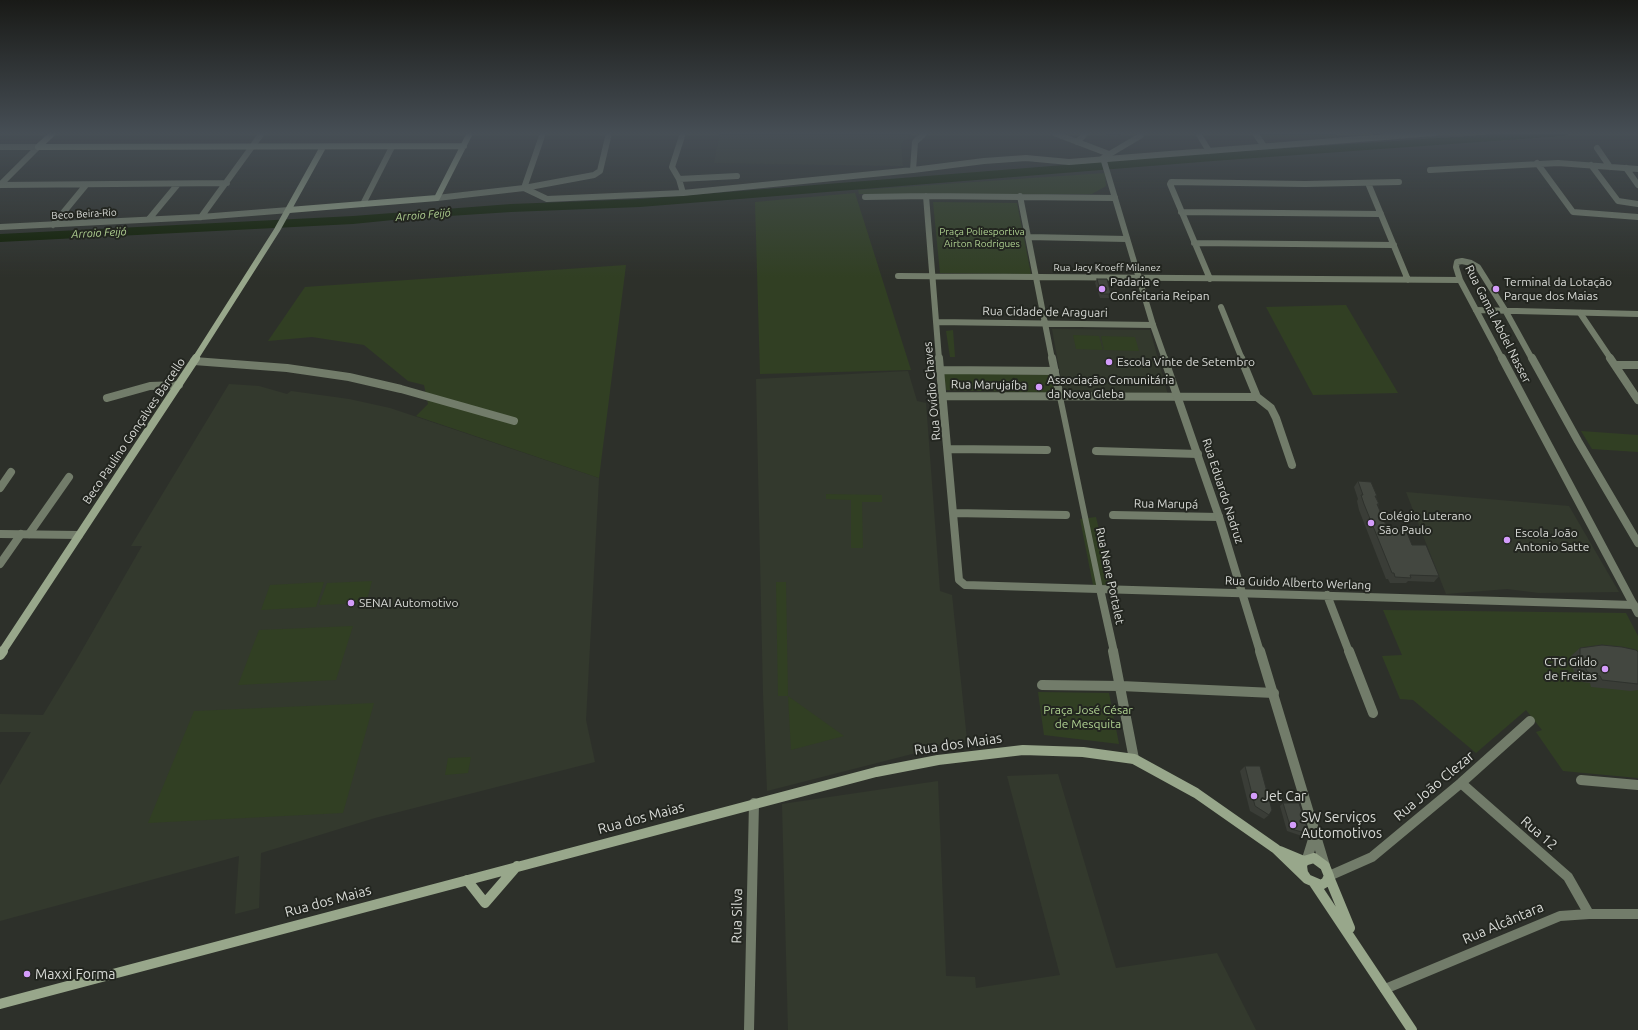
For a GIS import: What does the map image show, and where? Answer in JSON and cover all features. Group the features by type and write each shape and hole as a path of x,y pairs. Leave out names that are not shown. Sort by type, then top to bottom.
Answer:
{"main road":[{"name":"Beco Paulino Gonçalves Barcello","path":"0,655 78,535 179,385 277,230 305,181"},
{"path":"438,198 446,181"},
{"name":"Beco Beira-Rio","path":"289,210 438,198"},
{"name":"Rua dos Maias","path":"0,1004 754,803 876,772 946,759 1024,750 1082,752 1134,759 1196,793 1276,849 1311,881 1356,944 1412,1030"},
{"name":"Rua dos Maias","path":"1276,849 1306,860"},
{"path":"1314,858 1320,861 1328,873 1326,882 1321,885 1311,881 1303,873 1302,866 1306,860 1314,858"},
{"path":"467,880 485,903 517,866"},
{"name":"Rua dos Maias","path":"1328,873 1356,944"}],"street":[{"path":"363,204 375,181"},
{"path":"526,181 524,188 542,197 548,198 683,193 797,181"},
{"name":"Beco Beira-Rio","path":"438,198 524,188 565,181"},
{"path":"680,181 683,193"},
{"name":"Rua Eduardo Nadruz","path":"1110,181 1153,325 1219,517 1328,873"},
{"path":"1551,181 1574,212 1638,217"},
{"path":"1603,181 1618,201 1638,204"},
{"path":"1210,279 1181,212 1170,184 1171,182 1305,184 1398,182"},
{"path":"0,185 227,183"},
{"path":"201,217 227,183"},
{"path":"1368,183 1408,280"},
{"path":"149,219 178,184"},
{"path":"53,225 86,185"},
{"name":"Rua Ovídio Chaves","path":"926,196 959,580 962,583"},
{"path":"865,197 1020,196 1115,198"},
{"path":"1020,196 1060,397"},
{"name":"Beco Beira-Rio","path":"0,227 201,217 289,210"},
{"path":"1181,212 1381,214"},
{"path":"1028,237 1127,239"},
{"path":"1194,243 1394,245"},
{"name":"Rua Gamal Abdel Nasser","path":"1637,608 1460,280 1456,267 1457,262 1462,261 1471,263 1478,267 1505,310 1578,442 1638,543"},
{"name":"Rua Jacy Kroeff Milanez","path":"898,276 1460,280"},
{"path":"1221,308 1258,398 1271,408 1292,465"},
{"path":"1476,310 1638,314"},
{"path":"1580,313 1638,400"},
{"name":"Rua Cidade de Araguari","path":"936,322 1153,325"},
{"path":"194,361 287,368 349,377 401,389 514,421"},
{"path":"1615,365 1638,366"},
{"path":"941,370 1055,371"},
{"path":"107,398 150,386 179,385"},
{"name":"Rua Marujaíba","path":"943,396 1258,398"},
{"name":"Rua Nene Portalet","path":"1060,397 1134,759"},
{"path":"948,449 1047,450"},
{"path":"1096,451 1198,454"},
{"path":"0,488 11,472"},
{"path":"0,564 69,477"},
{"path":"953,513 1066,515"},
{"name":"Rua Marupá","path":"1113,515 1219,517"},
{"path":"0,534 78,535"},
{"name":"Rua Guido Alberto Werlang","path":"962,583 965,585 1327,595 1637,608"},
{"path":"1327,595 1373,713"},
{"path":"1042,685 1120,686 1274,693"},
{"name":"Rua João Clezar","path":"1328,873 1372,857 1461,783 1530,720"},
{"path":"1581,780 1638,785"},
{"name":"Rua 12","path":"1461,783 1568,877 1588,914"},
{"name":"Rua Silva","path":"749,1030 754,803"},
{"path":"1306,860 1315,832"},
{"name":"Rua Alcântara","path":"1385,989 1560,916 1588,914 1638,914"}],"shaded area":[{"name":"Escola Vinte de Setembro","path":"1052,329 1150,330 1168,395 1064,395"},
{"path":"908,371 917,401 926,403 940,591 952,595 967,740 767,791 763,693 756,379"},
{"name":"SENAI Automotivo","path":"229,384 259,386 287,394 291,391 349,399 390,408 599,478 586,720 595,762 375,818 261,853 259,908 235,914 239,856 0,921 0,785 31,732 0,732 0,714 43,715 142,546 131,546"},
{"name":"Escola João Antonio Satte","path":"1406,492 1569,506 1619,592 1539,593 1507,589 1446,594"},
{"path":"1058,774 1116,968 1217,953 1256,1030 788,1030 782,804 938,781 946,976 975,977 976,988 1060,975 1007,776"}],"green space":[{"path":"988,181 1106,181 1106,186 1092,194 859,194 858,190"},
{"path":"855,193 911,370 760,374 755,202"},
{"name":"Praça Poliesportiva Airton Rodrigues","path":"933,202 1017,203 1031,274 940,273"},
{"path":"626,265 599,478 416,416 428,404 424,385 408,381 364,345 312,337 268,341 305,287"},
{"path":"1346,305 1398,393 1313,395 1266,307"},
{"path":"953,330 955,357 950,357 946,331"},
{"path":"1073,335 1099,336 1103,350 1076,349"},
{"path":"1101,336 1135,337 1139,351 1104,350"},
{"path":"944,373 1052,375 1055,393 946,390"},
{"path":"1581,431 1638,435 1638,452 1592,449"},
{"path":"826,494 882,495 882,502 862,502 863,548 851,548 851,500 826,499"},
{"path":"1096,517 1112,585 1093,585 1080,519"},
{"path":"372,581 366,603 319,605 327,583"},
{"path":"324,582 316,607 261,610 270,585"},
{"path":"776,582 786,582 788,696 778,696"},
{"path":"1383,610 1626,613 1638,636 1638,778 1563,771 1536,732 1542,730 1526,710 1476,753 1413,700 1400,699 1382,656 1402,655"},
{"path":"353,626 336,680 238,685 259,630"},
{"name":"Praça José César de Mesquita","path":"1038,692 1109,693 1119,744 1044,735"},
{"path":"788,696 844,736 791,750"},
{"path":"374,703 343,813 148,823 194,711"},
{"path":"471,757 468,773 445,775 448,758"}],"building":[{"path":"1097,279 1107,279 1111,294 1101,294"},
{"name":"Colégio Luterano São Paulo","path":"1358,481 1371,482 1377,496 1375,496 1379,504 1377,504 1388,530 1406,530 1412,545 1426,545 1439,576 1410,575 1411,578 1395,577 1364,504 1361,495 1363,495"},
{"name":"CTG Gildo de Freitas","path":"1602,645 1622,647 1636,650 1638,652 1638,684 1602,680 1600,676 1592,675 1587,671 1580,656 1580,648"},
{"path":"1245,766 1260,766 1272,810 1269,815 1255,806"},
{"name":"SW Serviços Automotivos","path":"1283,803 1299,803 1309,834 1291,829"}],"waterway":[{"name":"Arroio Feijó","path":"0,238 353,220 511,208 640,203 913,181"}],"place":[{"name":"Padaria e Confeitaria Reipan","path":"1102,289"},
{"name":"Terminal da Lotação Parque dos Maias","path":"1496,289"},
{"name":"Escola Vinte de Setembro","path":"1109,362"},
{"name":"Associação Comunitária da Nova Gleba","path":"1039,387"},
{"name":"Colégio Luterano São Paulo","path":"1371,523"},
{"name":"Escola João Antonio Satte","path":"1507,540"},
{"name":"SENAI Automotivo","path":"351,603"},
{"name":"CTG Gildo de Freitas","path":"1605,669"},
{"name":"Jet Car","path":"1254,796"},
{"name":"SW Serviços Automotivos","path":"1293,825"},
{"name":"Maxxi Forma","path":"27,974"}]}
